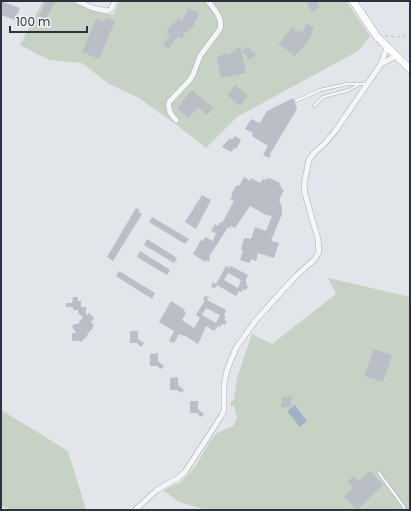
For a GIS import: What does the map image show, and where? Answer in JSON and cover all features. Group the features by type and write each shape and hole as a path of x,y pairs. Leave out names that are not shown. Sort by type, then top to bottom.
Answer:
{"street":[{"path":"77,1 93,8 107,11 111,9 115,1"},
{"path":"176,120 170,114 169,102 189,81 193,75 200,56 222,24 221,18 208,1"},
{"path":"353,1 376,35 410,69"},
{"path":"135,510 157,490 178,478 190,466 224,410 224,385 227,370 236,348 256,320 295,277 315,259 319,252 318,239 305,194 304,184 309,160 313,154 332,136 368,84 381,64 387,47"},
{"path":"381,64 396,56"}],"lane":[{"path":"296,101 320,90 347,84 368,84"},
{"path":"314,106 323,97 349,90 358,85"},
{"path":"320,90 323,97"},
{"path":"379,473 404,507 404,510"}],"path":[{"path":"376,35 400,36 410,34"}],"green space":[{"path":"43,1 75,1 97,12 113,15 120,1 346,1 370,36 358,51 237,117 206,148 139,98 109,84 82,63 49,60 20,45"},
{"path":"328,278 410,297 410,510 207,510 179,502 163,490 180,483 195,467 211,440 217,433 233,426 237,418 234,406 231,406 230,402 234,400 237,378 252,334 272,344 336,294"},
{"path":"1,410 68,451 86,510 12,510 1,506"}],"water":[{"path":"295,405 307,421 300,427 287,411"}],"building":[{"path":"1,1 20,8 15,20 1,15"},
{"path":"46,1 55,1 46,20 39,16"},
{"path":"306,1 317,1 319,7 312,12"},
{"path":"188,8 199,13 194,24 195,25 185,33 182,39 178,36 169,49 163,45 170,36 166,32 178,18 182,21"},
{"path":"106,18 115,21 99,59 82,52 96,19 104,22"},
{"path":"306,24 314,27 309,40 295,56 279,44 292,27 299,33 302,30 304,31"},
{"path":"248,46 256,55 250,60 242,51"},
{"path":"239,47 241,49 246,73 221,78 217,57 227,53 228,56"},
{"path":"235,85 248,96 240,106 227,95"},
{"path":"192,90 213,108 207,115 198,107 189,118 177,108"},
{"path":"293,98 297,109 269,158 263,155 268,146 252,136 253,133 245,129 251,119 260,123 267,111"},
{"path":"235,136 241,140 236,149 234,148 231,152 222,147 230,138 232,140"},
{"path":"244,177 250,181 251,178 260,183 263,179 265,180 270,178 280,183 279,185 282,187 281,189 284,190 279,200 282,207 282,214 271,241 279,243 274,258 258,253 256,261 251,259 250,263 240,260 243,251 241,250 244,238 251,239 255,227 266,231 272,216 266,215 250,206 235,228 231,226 230,228 228,227 209,257 209,262 206,260 205,262 193,254 201,240 203,241 205,237 213,241 216,233 211,231 215,224 218,226 220,222 222,223 234,201 230,199 233,195 231,194 237,185 239,186"},
{"path":"202,195 211,200 196,229 185,222"},
{"path":"136,208 140,210 138,212 142,214 113,261 107,257"},
{"path":"152,217 189,239 185,244 149,222"},
{"path":"147,239 177,258 174,263 144,245"},
{"path":"140,251 170,270 167,275 137,257"},
{"path":"226,266 230,268 231,266 248,275 245,281 247,282 246,285 248,286 246,290 243,289 242,292 239,291 236,296 217,285 215,288 211,287 213,282 216,284","holes":["228,273 241,280 238,288 224,280"]},
{"path":"119,271 155,293 152,299 116,276"},
{"path":"205,296 209,297 207,300 226,310 224,316 226,317 224,320 227,321 225,325 222,324 220,327 218,326 214,331 206,326 198,344 184,335 179,334 174,343 169,341 174,331 159,322 171,301 185,310 184,312 186,313 182,320 194,328 200,318 196,315 205,300 203,300","holes":["206,308 220,315 216,323 202,315"]},
{"path":"73,297 78,297 78,301 81,301 81,307 86,307 86,316 89,313 94,318 91,322 94,325 92,327 93,328 81,342 72,341 72,333 76,333 72,326 74,324 78,324 83,317 78,313 78,310 73,310 73,307 66,307 66,303 72,303"},
{"path":"130,331 138,331 138,339 144,343 141,347 137,343 130,343"},
{"path":"374,349 392,355 383,382 364,376"},
{"path":"158,353 158,361 164,366 161,369 157,366 150,366 150,354"},
{"path":"178,377 178,385 184,390 181,393 177,390 170,390 170,378"},
{"path":"290,395 293,399 290,401 292,404 288,408 286,406 283,408 280,405 283,402 281,400 285,396 287,398"},
{"path":"190,401 198,401 198,409 204,414 201,417 197,413 190,413"},
{"path":"370,471 383,485 357,510 344,497 353,488 347,482 354,476 359,481"}]}
